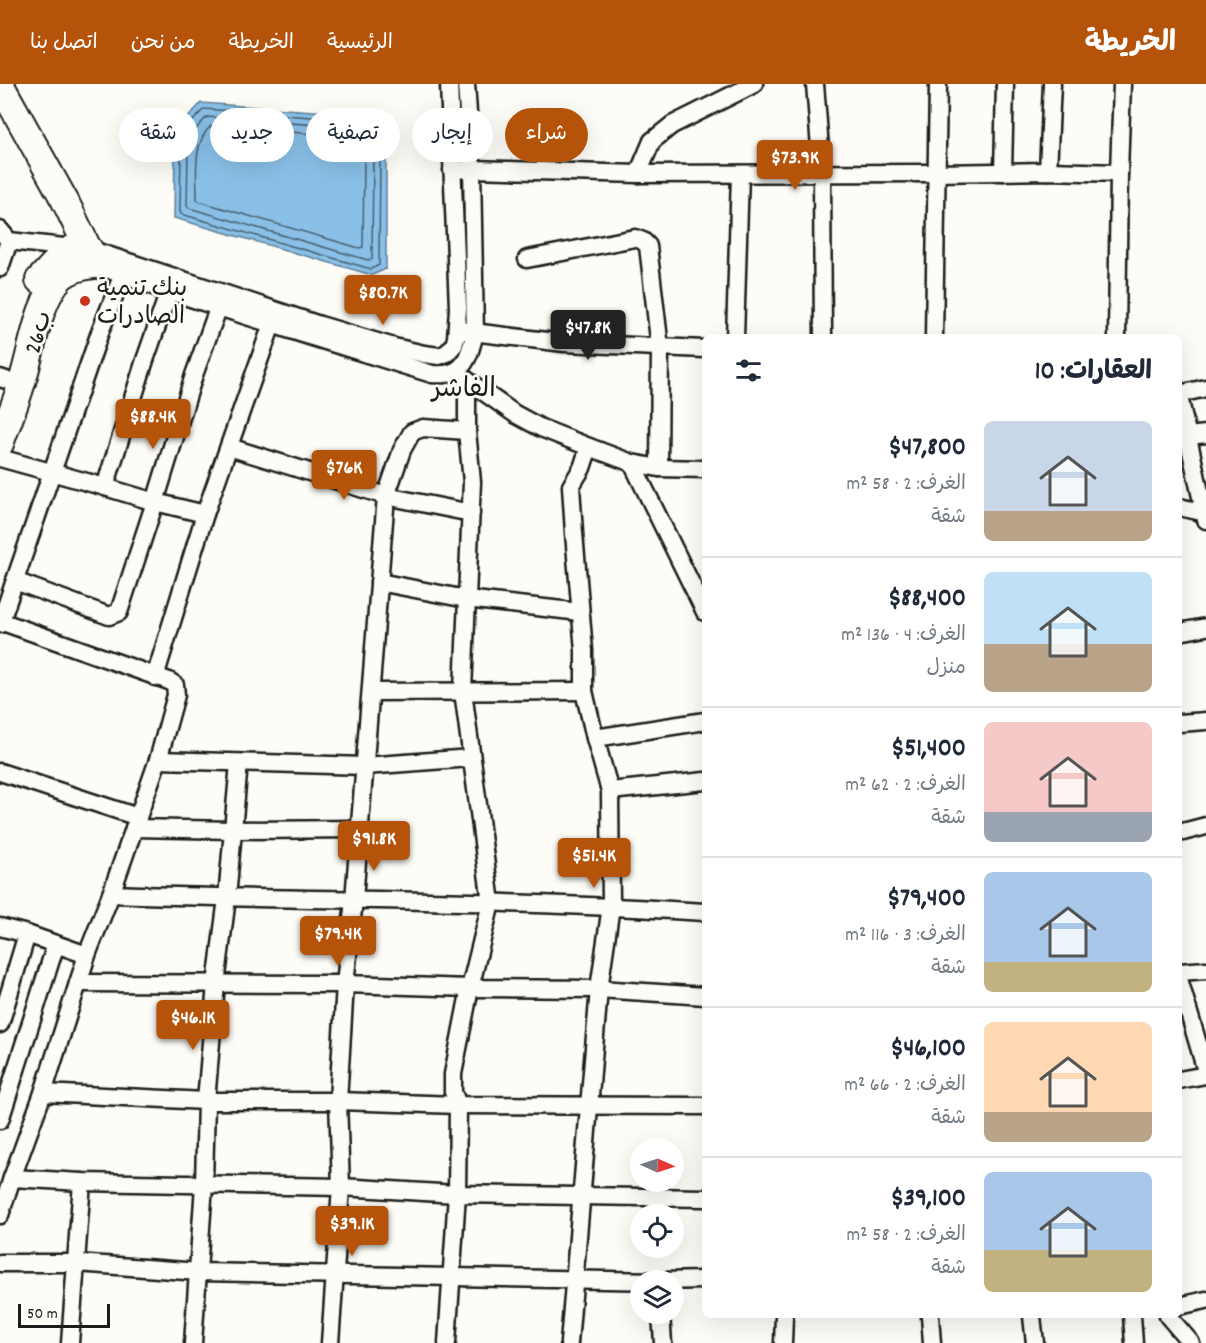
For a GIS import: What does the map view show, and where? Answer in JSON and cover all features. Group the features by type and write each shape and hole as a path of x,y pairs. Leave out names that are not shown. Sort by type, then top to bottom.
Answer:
{"highway":[{"path":"0,84 65,201 79,258"},
{"name":"26ب","path":"2,386 24,315 38,281 79,258"},
{"name":"26ب","path":"0,444 50,292 79,258"}],"street":[{"path":"79,258 123,274 171,284 219,306 432,355 439,356 447,353 454,345 458,308 449,84"},
{"path":"447,1343 457,1194 458,1106 453,1092 453,1074 490,903 463,691 472,482 461,376 474,333 472,169 466,84"},
{"path":"638,174 652,141 672,125 754,84"},
{"path":"815,84 822,174 823,334"},
{"path":"933,334 938,84"},
{"path":"1003,172 1005,84"},
{"path":"1048,171 1052,84"},
{"path":"1117,334 1122,84"},
{"path":"452,170 638,174 1048,171 1119,173"},
{"path":"735,334 740,174"},
{"path":"0,267 4,236 171,284 432,374 461,376 515,414 541,428 632,463 659,468 702,469"},
{"path":"527,259 635,238 648,246 660,348 659,468"},
{"path":"455,242 473,242"},
{"path":"0,1215 43,1093 87,955 158,760 176,694 175,685 169,681 0,622 100,332 123,274"},
{"path":"105,486 171,284"},
{"path":"15,581 109,616 118,612 194,375 219,306"},
{"path":"155,677 205,514 275,318"},
{"path":"457,330 564,343 702,350"},
{"path":"447,353 461,376"},
{"path":"1182,394 1206,388"},
{"path":"1182,409 1205,515 1182,508"},
{"path":"330,1343 340,1187 338,1101 345,984 360,829 386,496 402,450 412,432 423,428 467,431"},
{"path":"1188,436 1206,434"},
{"path":"229,447 386,496 471,513"},
{"path":"569,1343 599,989 611,906 610,791 584,691 584,651 571,486 582,468 588,447"},
{"path":"0,458 205,514"},
{"path":"632,463 702,606"},
{"path":"379,582 466,599 580,612"},
{"path":"1182,631 1206,627"},
{"path":"371,692 584,691"},
{"path":"595,738 702,721"},
{"path":"1182,723 1206,721"},
{"path":"158,760 365,766 471,758"},
{"path":"193,1343 204,1185 206,1101 239,763"},
{"path":"0,772 136,823 233,830 360,829"},
{"path":"610,791 702,781"},
{"path":"1182,832 1206,826"},
{"path":"111,894 611,906 702,912"},
{"path":"0,927 87,955"},
{"path":"0,1024 27,934"},
{"path":"0,1120 56,944"},
{"path":"1182,972 1206,970"},
{"path":"78,983 345,984 599,989 702,996"},
{"path":"1182,989 1206,1071"},
{"path":"1182,1080 1206,1076"},
{"path":"43,1093 206,1101 338,1101 458,1106 702,1106"},
{"path":"12,1178 82,1182 340,1187 457,1194 702,1198"},
{"path":"70,1343 82,1182"},
{"path":"0,1263 76,1263 199,1272 452,1278 702,1280"},
{"path":"1182,1305 1206,1300"},
{"path":"783,1343 784,1318"},
{"path":"930,1318 932,1343"},
{"path":"1032,1318 1035,1343"},
{"path":"1132,1318 1134,1343"},
{"path":"1170,1318 1191,1343"},
{"path":"662,1324 663,1343"}],"water":[{"path":"201,103 271,108 210,108 210,162 294,162 294,110 306,110 306,162 386,162 386,269 372,275 174,218 175,162 198,162 196,108"}],"place":[{"name":"بنك تنمية الصادرات","path":"85,301"}],"district":[{"name":"الفاشر","path":"464,387"}]}
